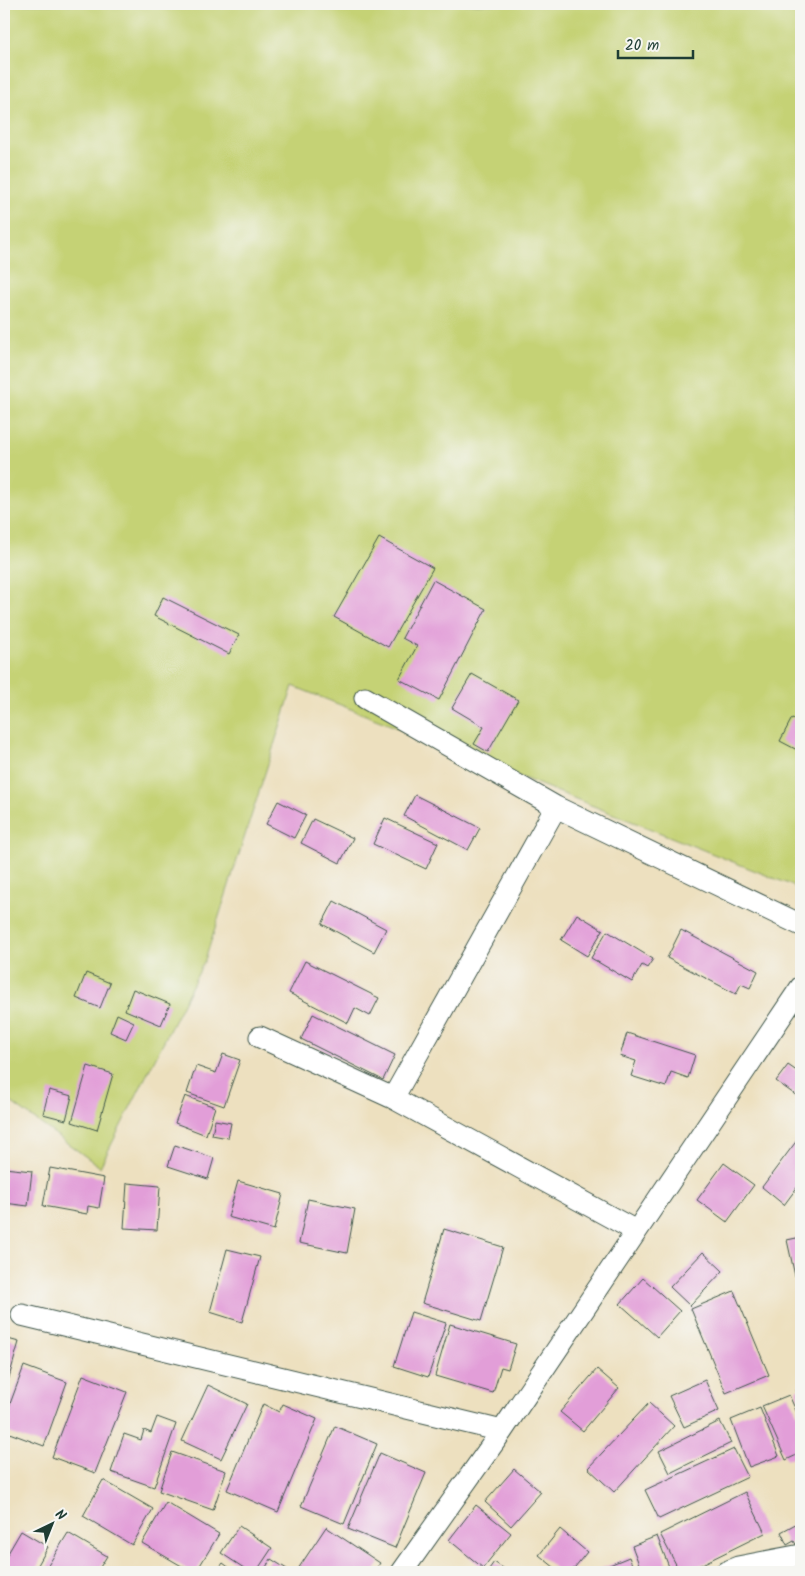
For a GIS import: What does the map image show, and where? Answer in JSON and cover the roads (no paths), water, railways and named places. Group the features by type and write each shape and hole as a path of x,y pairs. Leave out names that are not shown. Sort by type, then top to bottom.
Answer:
{"street":[{"path":"365,698 556,807 801,925"},
{"path":"393,1098 556,807"},
{"path":"402,1572 502,1431 801,988"},
{"path":"260,1037 393,1098 636,1231"},
{"path":"22,1315 502,1431"},
{"path":"726,1572 738,1566 801,1555"}]}
